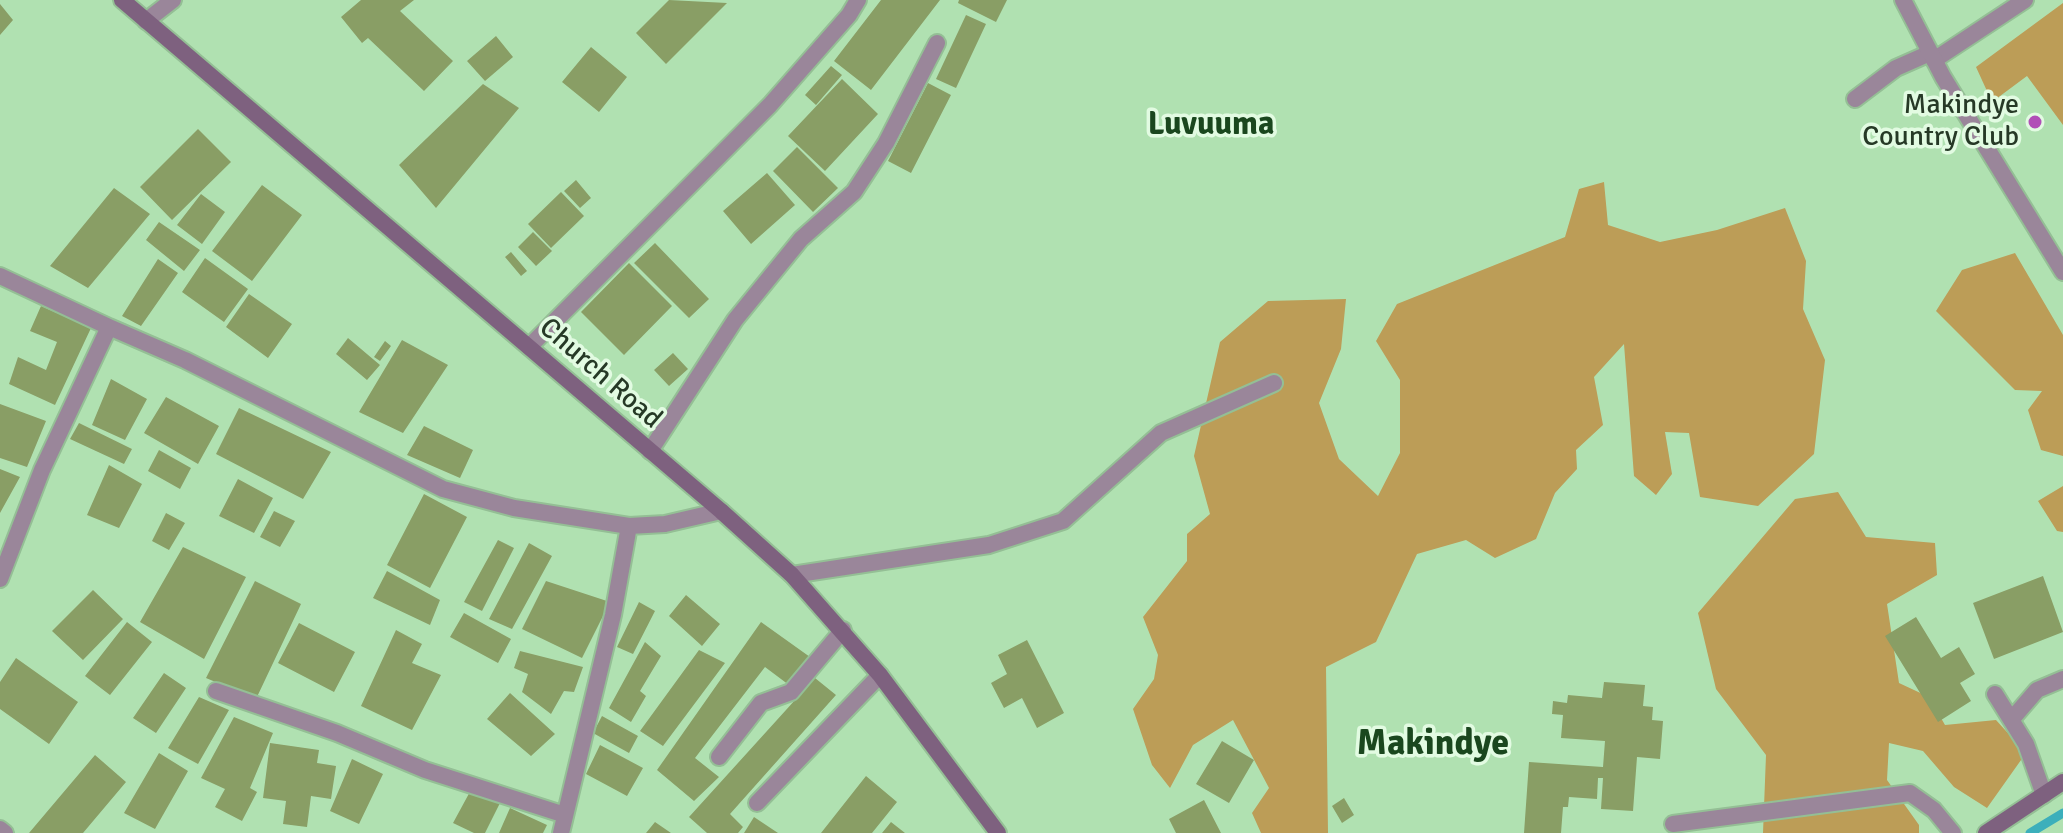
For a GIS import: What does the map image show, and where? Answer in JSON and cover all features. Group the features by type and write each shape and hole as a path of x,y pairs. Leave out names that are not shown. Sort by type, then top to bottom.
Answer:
{"street":[{"name":"Church Road","path":"122,0 792,575 880,675 998,833"},
{"path":"146,21 173,0"},
{"path":"529,347 770,105 849,15 858,0"},
{"path":"1903,0 1932,57 2063,272"},
{"path":"1855,99 1896,68 1932,57 2025,0"},
{"path":"650,451 735,320 801,239 854,192 886,143 937,43"},
{"path":"0,276 185,360 443,489 514,508 629,526 665,524 721,511"},
{"path":"0,579 42,470 109,327"},
{"path":"792,575 989,545 1063,521 1161,433 1274,383"},
{"path":"561,833 613,615 629,526"},
{"path":"719,757 761,703 791,692 843,630"},
{"path":"757,803 880,675"},
{"path":"2012,719 2037,690 2063,679"},
{"path":"216,691 337,733 425,770 565,815"},
{"path":"1995,694 2031,754 2044,795"},
{"path":"1986,833 2063,782"},
{"path":"1673,824 1910,793 1934,810 1953,833"},
{"path":"0,829 5,833"}],"shaded area":[{"path":"2063,3 2063,125 2027,76 1992,102 1976,67"},
{"path":"1604,182 1608,225 1660,242 1717,230 1785,208 1806,261 1803,309 1825,360 1814,454 1758,506 1700,497 1689,433 1665,432 1672,474 1656,495 1634,476 1624,344 1594,377 1603,425 1576,450 1577,469 1555,493 1536,539 1495,558 1466,540 1417,554 1376,642 1326,667 1328,833 1261,833 1252,813 1269,788 1233,720 1193,745 1170,788 1152,765 1133,709 1154,679 1158,655 1143,617 1187,561 1187,534 1210,514 1194,456 1220,342 1268,301 1346,299 1341,349 1319,403 1339,459 1378,496 1400,453 1400,380 1376,341 1397,304 1565,237 1579,189"},
{"path":"2015,253 2063,335 2063,456 2041,450 2028,410 2042,391 2015,390 1936,311 1962,270"},
{"path":"2063,486 2063,532 2057,531 2038,501"},
{"path":"1838,492 1866,537 1935,543 1937,575 1887,604 1899,683 1929,697 1945,725 1996,720 2026,753 1987,808 1954,787 1923,751 1889,743 1887,780 1919,825 1919,833 1763,833 1766,755 1716,689 1698,613 1795,499"}],"building":[{"path":"361,0 414,0 400,11 453,61 424,91 368,38 362,43 341,17"},
{"path":"669,0 727,3 666,64 636,33"},
{"path":"881,0 940,0 871,90 834,61"},
{"path":"959,0 1007,0 996,22 958,3"},
{"path":"0,4 13,20 0,35"},
{"path":"966,15 986,24 956,88 936,79"},
{"path":"496,36 513,57 485,81 467,61"},
{"path":"591,47 627,77 599,112 562,82"},
{"path":"831,66 842,75 816,105 805,95"},
{"path":"842,79 878,114 825,171 788,136"},
{"path":"928,83 951,95 911,173 888,161"},
{"path":"483,84 519,108 436,208 399,165"},
{"path":"198,129 231,162 172,220 140,187"},
{"path":"797,147 838,188 813,212 773,171"},
{"path":"767,173 795,205 751,244 723,211"},
{"path":"576,180 591,198 580,208 564,191"},
{"path":"262,185 302,215 252,281 212,251"},
{"path":"114,188 150,214 88,288 50,266"},
{"path":"561,192 584,216 551,248 528,224"},
{"path":"201,194 225,212 202,244 177,225"},
{"path":"159,222 200,250 184,271 146,240"},
{"path":"533,232 552,251 536,266 518,247"},
{"path":"655,243 709,299 689,318 634,263"},
{"path":"511,252 527,271 521,276 505,257"},
{"path":"205,258 248,289 224,322 182,292"},
{"path":"158,259 178,273 141,326 122,316"},
{"path":"629,263 672,306 624,355 581,312"},
{"path":"249,294 292,324 268,358 226,327"},
{"path":"41,306 91,328 55,405 9,384 18,357 46,370 57,342 30,331"},
{"path":"348,338 380,365 367,380 336,354"},
{"path":"402,340 448,365 403,433 359,412"},
{"path":"385,341 391,346 380,361 374,357"},
{"path":"673,353 688,369 669,386 654,370"},
{"path":"111,379 147,399 125,440 92,425"},
{"path":"166,397 219,426 198,464 144,433"},
{"path":"0,404 46,421 27,467 0,458"},
{"path":"239,408 331,452 303,499 216,454"},
{"path":"79,423 132,449 124,464 70,439"},
{"path":"424,426 473,450 460,478 407,455"},
{"path":"159,450 191,468 180,489 148,471"},
{"path":"109,465 142,484 119,528 87,515"},
{"path":"0,469 20,477 0,513"},
{"path":"238,479 273,498 254,533 219,516"},
{"path":"424,494 467,517 430,588 387,565"},
{"path":"274,511 295,521 280,547 260,537"},
{"path":"166,513 185,523 169,550 152,541"},
{"path":"498,540 514,548 482,611 464,602"},
{"path":"529,543 552,556 512,629 489,619"},
{"path":"183,547 246,577 204,659 140,622"},
{"path":"387,571 440,600 430,625 373,598"},
{"path":"2043,576 2063,632 1994,659 1973,603"},
{"path":"255,581 301,604 256,699 206,678"},
{"path":"546,581 610,602 582,658 522,629"},
{"path":"93,590 123,619 83,660 52,631"},
{"path":"686,595 720,624 702,646 669,616"},
{"path":"639,602 655,611 633,654 617,647"},
{"path":"464,613 511,639 498,663 450,637"},
{"path":"1916,617 1941,658 1959,647 1975,674 1960,683 1971,701 1938,722 1885,636"},
{"path":"127,622 152,642 110,695 85,676"},
{"path":"761,622 810,657 789,685 765,667 695,758 719,777 694,801 657,770"},
{"path":"299,623 355,652 334,692 278,663"},
{"path":"396,630 422,644 412,663 441,675 412,730 361,706"},
{"path":"1027,640 1064,713 1037,728 1022,698 1004,708 991,683 1007,674 998,655"},
{"path":"645,642 661,656 640,691 646,696 631,722 609,708"},
{"path":"699,650 725,663 663,746 640,731"},
{"path":"520,651 583,667 574,692 564,691 551,714 522,692 528,674 514,668"},
{"path":"16,658 78,702 49,744 0,709 0,682"},
{"path":"164,673 186,688 156,733 133,718"},
{"path":"815,678 836,695 730,814 743,827 738,833 707,833 689,817"},
{"path":"1604,682 1645,685 1643,706 1653,707 1652,720 1663,721 1660,759 1637,757 1633,811 1601,809 1603,778 1598,778 1597,799 1569,797 1568,807 1563,807 1561,833 1524,833 1529,762 1603,767 1605,741 1561,738 1563,715 1552,714 1553,701 1567,703 1568,695 1602,698"},
{"path":"510,693 555,734 531,756 487,719"},
{"path":"199,697 229,710 198,764 168,748"},
{"path":"602,716 638,736 629,753 593,733"},
{"path":"234,717 273,733 250,788 257,792 242,821 215,807 225,789 201,778"},
{"path":"1222,741 1254,760 1229,803 1196,784"},
{"path":"270,743 319,750 317,763 336,766 331,799 311,796 307,827 283,824 286,801 263,798"},
{"path":"600,745 643,768 627,796 586,774"},
{"path":"159,753 188,771 155,829 124,813"},
{"path":"95,755 126,782 83,833 29,833"},
{"path":"352,759 383,774 359,824 330,811"},
{"path":"866,776 897,802 872,833 821,833"},
{"path":"472,788 500,803 485,833 474,833 453,823"},
{"path":"1344,798 1354,815 1342,823 1332,806"},
{"path":"1204,800 1221,833 1176,833 1169,819"},
{"path":"510,808 547,825 543,833 499,833"},
{"path":"754,817 778,833 744,833"},
{"path":"655,822 671,833 646,833"},
{"path":"891,822 905,833 882,833"}],"waterway":[{"path":"2030,833 2063,813"}],"place":[{"name":"Makindye Country Club","path":"2035,122"}],"district":[{"name":"Luvuuma","path":"1211,126"},
{"name":"Makindye","path":"1433,745"}]}
